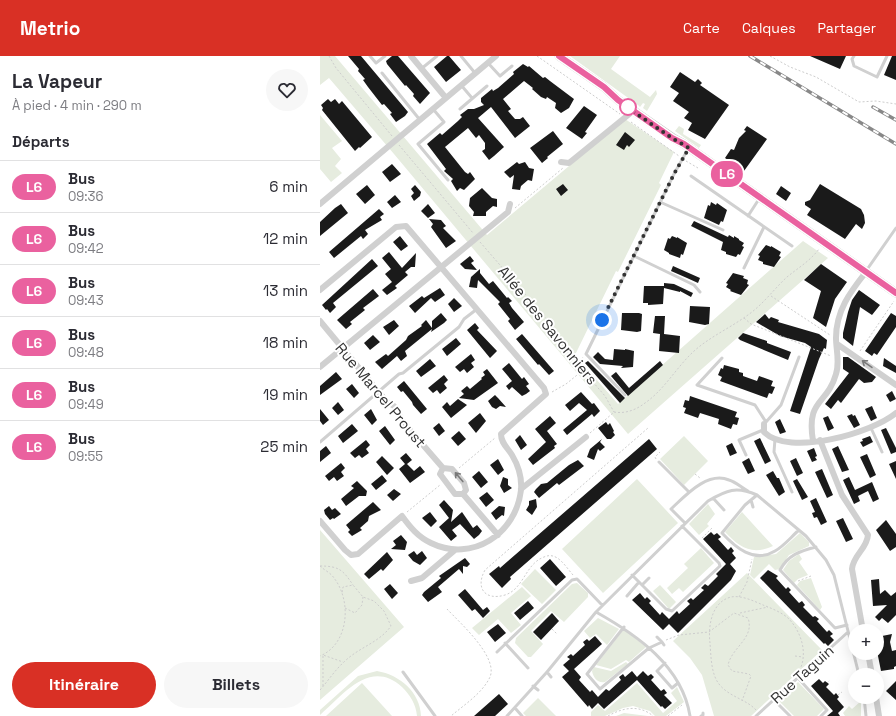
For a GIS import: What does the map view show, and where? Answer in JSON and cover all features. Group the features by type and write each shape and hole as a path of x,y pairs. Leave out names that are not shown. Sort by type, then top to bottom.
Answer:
{"street":[{"path":"411,56 446,98"},
{"path":"320,204 496,56"},
{"path":"559,56 604,87 633,111 760,197 866,272 895,297"},
{"path":"561,162 569,164 633,111"},
{"path":"320,367 508,212 510,204"},
{"path":"320,290 398,226 409,228 544,388 546,394 501,434 501,440 516,464 521,482 521,490 515,511 510,521 498,534 479,546 454,550 443,548 420,537 402,516 355,555 345,550 320,521"},
{"path":"863,624 852,569 854,559 867,542 868,534 842,495 817,440 811,418 815,408 836,377 838,358 836,337 839,317 845,301 866,272"},
{"name":"Rue Marcel Proust","path":"320,321 378,391 397,410 404,423 442,468 452,469 464,483 466,490 463,494"},
{"path":"836,344 856,356 896,385"},
{"path":"764,425 775,439 794,443 851,435 871,428 896,413"},
{"path":"521,490 586,437"},
{"name":"Rue Marcel Proust","path":"442,468 440,476 454,494 463,494 498,534"},
{"path":"411,581 422,578 454,550"},
{"path":"877,704 879,716"}],"lane":[{"path":"370,56 376,63 385,56"},
{"path":"422,69 437,56"},
{"path":"461,56 475,73"},
{"path":"854,56 852,60 854,66 877,77 887,56"},
{"path":"488,62 500,76 512,66"},
{"path":"382,73 420,120"},
{"path":"461,85 472,98"},
{"path":"460,109 487,86"},
{"path":"433,109 444,122 418,144 448,180"},
{"path":"625,395 586,354 660,202 689,148"},
{"path":"691,176 792,246"},
{"path":"748,216 760,197"},
{"path":"660,202 723,230"},
{"path":"744,268 764,227"},
{"path":"866,272 896,228"},
{"path":"634,256 694,285 700,292"},
{"path":"320,442 378,391 454,331 464,319 477,309"},
{"path":"746,455 739,440 764,425 781,405 799,357"},
{"path":"722,358 697,385 755,405 764,425"},
{"path":"871,428 882,452"},
{"path":"775,439 774,452 792,492"},
{"path":"659,462 689,492"},
{"path":"632,575 666,609 672,611 677,608 720,566 720,563 692,536 671,509 689,492 704,483 722,478 730,480 748,492 757,495 799,530 816,547 834,575 848,632"},
{"path":"507,716 547,672 602,605 713,498 725,491 748,492"},
{"path":"757,495 722,533 735,548 753,555 764,555 775,551 799,530"},
{"path":"713,498 724,510"},
{"path":"751,500 753,507"},
{"path":"688,539 692,536"},
{"path":"782,539 785,542"},
{"path":"816,547 790,557 780,570 835,628 847,625"},
{"path":"627,596 649,578"},
{"path":"497,652 572,580 577,580 602,605"},
{"path":"596,612 624,627 665,663 678,683 687,701 690,716"},
{"path":"624,627 587,674 600,688 649,648 663,643 657,637"},
{"name":"Rue Taguin","path":"756,716 848,632"},
{"path":"505,643 528,668"},
{"path":"665,663 656,671 672,688 678,683"},
{"path":"403,672 435,716"},
{"path":"547,672 551,677"},
{"path":"798,678 827,710 820,716"},
{"path":"533,686 538,690"},
{"path":"774,700 790,716"},
{"path":"864,704 866,716"},
{"path":"515,708 522,716"}],"path":[{"path":"329,56 473,234"},
{"path":"537,56 624,118 698,168"},
{"path":"770,56 790,67 816,77 859,102 876,101 896,104"},
{"path":"508,212 511,212 569,164"},
{"name":"Allée des Savonniers","path":"479,240 552,325 568,353 605,396 614,412"},
{"path":"586,437 614,412 620,413 636,409 656,395 693,352 721,331 758,308 788,277 812,258 824,243"},
{"path":"770,295 836,337"},
{"path":"856,356 895,297"},
{"path":"744,318 751,324 807,348 838,358"},
{"path":"578,364 586,354"},
{"path":"546,394 566,384 583,370"},
{"path":"577,580 556,556 544,557 531,566 515,590 504,595 493,596 486,594 481,587 480,579 485,570 648,428"},
{"path":"655,457 660,452"},
{"path":"695,474 704,483"},
{"path":"698,542 713,528"},
{"path":"739,597 747,582 753,555"},
{"path":"320,566 335,566 345,574 362,597 374,601 384,611 391,626 378,640 344,662 320,690"},
{"path":"320,566 334,578 342,593 346,623 337,641 323,655 320,656"},
{"path":"794,585 803,578 811,576"},
{"path":"342,593 343,587 353,585"},
{"path":"345,607 355,613 362,605 362,597"},
{"path":"759,713 751,704 742,701 724,689 715,677 709,632 712,616 724,600 731,597 739,597 752,600 769,607 791,621 804,647 804,658 798,678"},
{"path":"663,643 679,635 709,632 734,613 769,607"},
{"path":"447,609 483,649 491,662 493,670 484,687 451,716"},
{"path":"740,613 748,618 751,626 749,632 728,665 732,671 749,674 751,676 742,701"},
{"path":"552,629 557,634"},
{"path":"323,655 344,662"},
{"path":"323,655 323,687"},
{"path":"795,656 804,658"},
{"path":"827,683 830,680"},
{"path":"838,695 842,692"},
{"path":"668,716 687,701"},
{"path":"608,716 623,709 632,708 642,710 653,716"}],"shaded area":[{"path":"320,56 335,56 487,235 625,119 674,152 659,183 661,185 618,272 616,271 575,355 618,404 803,241 828,258 628,434 329,78 320,85"},
{"path":"570,56 620,56 611,69 650,97 656,90 657,94 647,111 643,108 645,104 643,103 640,107"},
{"path":"320,115 342,141 332,148 341,159 335,166 342,173 331,182 320,169"},
{"path":"679,126 684,129 683,134 701,145 699,148 675,131"},
{"path":"684,436 708,461 684,485 660,459"},
{"path":"637,479 678,523 603,593 562,549"},
{"path":"708,504 715,514 707,524 709,526 699,535 689,524"},
{"path":"742,512 773,546 765,549 752,550 735,542 725,532"},
{"path":"320,530 404,627 320,700"},
{"path":"800,533 809,542 809,546 789,555 780,569 775,570 769,564 754,579 750,575 754,557 776,554"},
{"path":"701,548 714,563 683,592 679,588 672,594 667,588 688,568 684,564"},
{"path":"799,554 802,559 799,562 808,575 798,579 794,583 783,570 789,561"},
{"path":"535,569 556,590 542,604 521,584"},
{"path":"747,573 822,650 751,716 714,716 702,675 690,658 673,641"},
{"path":"811,578 822,607 820,610 797,585 800,581"},
{"path":"577,583 588,593 588,597 564,622 551,611 531,631 543,644 531,657 528,657 515,643 516,638 572,584"},
{"path":"660,585 676,602 669,609 653,591"},
{"path":"522,587 531,596 511,613 521,625 511,633 498,619 479,635 472,628"},
{"path":"598,618 619,629 607,645 596,634 590,638 584,631"},
{"path":"624,629 646,647 629,662 626,660 611,669 596,665"},
{"path":"626,662 628,664 605,682 598,681 592,671 594,667 611,671"},
{"path":"377,671 393,676 413,692 420,707 421,716 417,716 412,700 402,687 390,679 379,676 368,678 358,683 320,715 320,710 358,676"},
{"path":"798,682 824,709 817,716 794,716 779,701"},
{"path":"362,683 392,716 326,716"},
{"path":"637,683 663,713 677,701 671,693 677,687 684,702 666,716 655,716 650,711 633,706 623,708 605,716 591,716 591,712 598,705 605,711"},
{"path":"538,698 556,716 526,716 523,713"},
{"path":"858,704 861,704 861,716 845,716 843,713 849,706 852,709"},
{"path":"624,713 648,716 616,716"}],"building":[{"path":"348,56 361,56 408,112 405,116 396,122 390,114 392,113 384,104 382,105 368,87 363,80 365,79 358,71 359,69"},
{"path":"392,56 398,56 430,93 420,104 413,96 414,94 406,85 405,86 387,64 386,61"},
{"path":"449,56 461,70 446,82 434,67"},
{"path":"810,56 846,56 840,69"},
{"path":"892,56 896,56 896,80 884,75"},
{"path":"523,64 528,67 529,66 543,78 545,77 574,99 569,108 561,113 555,108 556,103 547,97 546,99 541,97 524,81 503,99 511,109 508,111 515,119 520,119 523,117 530,126 515,138 491,107 478,118 504,147 494,156 489,160 482,151 485,149 485,143 479,135 476,138 468,128 445,147 465,172 468,174 470,172 475,179 464,190 460,188 457,191 451,181 453,179 444,171 446,169 427,144 440,133 442,135 462,117 460,115 468,109 474,109 484,105 481,102 481,98 492,89 493,91 498,88"},
{"path":"680,72 695,82 698,79 702,83 700,85 729,105 705,139 688,130 692,123 684,118 689,112 673,101 679,93 670,87"},
{"path":"328,99 331,102 335,99 339,104 342,101 372,137 355,151 322,110 323,108 321,105"},
{"path":"584,106 597,115 582,139 566,128"},
{"path":"747,126 767,139 744,171 725,158 731,149 734,150 739,138 746,131 744,130"},
{"path":"553,131 563,144 542,163 530,148"},
{"path":"625,132 635,140 629,147 627,145 624,150 616,145"},
{"path":"517,162 519,164 525,162 529,168 534,169 532,181 528,180 521,186 520,190 512,189 514,175 510,178 504,172"},
{"path":"392,164 401,174 390,182 382,172"},
{"path":"563,184 568,190 561,196 556,189"},
{"path":"820,184 861,209 864,215 865,223 862,229 856,224 845,239 807,215 811,209 805,205 805,202 810,200"},
{"path":"367,185 375,195 365,204 356,194"},
{"path":"415,185 421,192 420,196 414,201 411,196 414,193 411,189"},
{"path":"781,186 791,193 786,201 776,194"},
{"path":"482,188 492,198 497,199 497,207 493,206 486,212 486,216 473,216 474,212 469,206 470,198"},
{"path":"395,195 401,202 392,208 387,202"},
{"path":"711,202 716,205 717,203 727,210 723,222 721,221 719,225 704,218 708,205 710,206"},
{"path":"341,204 348,213 320,236 320,222"},
{"path":"428,204 435,213 428,218 421,211"},
{"path":"379,209 384,214 380,217 382,220 365,230 368,234 363,239 361,236 334,258 329,252"},
{"path":"429,219 441,220 446,226 443,228 456,241 446,248 431,227 433,224"},
{"path":"694,221 728,237 729,235 739,239 744,243 742,246 744,247 740,255 738,254 736,257 726,254 726,252 721,250 723,242 691,226"},
{"path":"400,236 408,246 401,251 393,242"},
{"path":"672,236 677,237 687,243 683,255 681,254 680,258 669,254 664,250 668,238 670,239"},
{"path":"766,245 771,246 781,252 779,256 781,257 774,267 763,264 763,262 758,260 760,256 758,255"},
{"path":"389,252 402,268 416,253 415,267 411,267 405,272 408,275 395,286 397,288 387,295 382,290 392,282 385,274 391,269 382,258"},
{"path":"470,256 474,261 471,263 477,270 465,269 460,264"},
{"path":"372,259 378,266 333,303 336,307 330,313 327,309 326,310 322,305"},
{"path":"821,264 847,282 835,299 826,327 813,318 821,291 804,280"},
{"path":"673,266 700,278 698,283 671,271"},
{"path":"480,269 480,273 489,284 493,281 507,298 508,297 512,301 509,303 524,322 515,330 508,321 510,319 498,304 500,302 478,280 477,288 469,287 471,277"},
{"path":"733,273 744,276 743,278 748,280 747,284 749,285 741,295 730,291 731,290 726,287 728,284 726,283"},
{"path":"664,283 674,284 693,293 691,297 680,291 664,288 663,304 648,305 648,303 643,303 644,286 664,286"},
{"path":"440,288 445,295 435,302 431,298 415,313 409,306 422,296 424,298"},
{"path":"373,289 379,296 363,308 365,310 350,322 352,324 346,329 337,320"},
{"path":"859,290 880,305 872,315 860,307 853,346 843,338 843,333 852,300"},
{"path":"454,298 462,306 454,312 448,304"},
{"path":"690,306 710,307 709,324 705,325 689,322"},
{"path":"441,313 447,320 431,332 432,329 405,351 407,356 401,361 397,356 382,369 375,362 386,354 388,356 406,340 408,336 422,326 421,325 426,320 432,328 432,321"},
{"path":"622,313 642,314 641,331 621,330"},
{"path":"891,313 896,316 896,327 877,355 874,353 872,356 865,351"},
{"path":"765,314 769,319 771,317 779,320 778,322 819,334 827,340 826,349 824,348 819,359 800,414 790,411 811,347 805,343 780,336 756,322"},
{"path":"655,316 665,316 664,334 680,336 679,353 659,351 660,334 653,333"},
{"path":"394,320 399,326 389,335 383,327"},
{"path":"475,323 479,328 477,330 497,351 490,358 467,330"},
{"path":"743,333 767,341 767,343 791,352 788,360 740,340 738,338"},
{"path":"522,334 554,371 549,375 539,364 538,365 516,339"},
{"path":"373,335 380,342 370,350 364,343"},
{"path":"456,338 461,344 447,356 442,349"},
{"path":"614,349 634,351 633,367 621,368 623,366 600,364 593,357 598,352 605,359 613,360"},
{"path":"471,354 475,360 471,363 474,367 467,373 464,369 460,372 455,367"},
{"path":"843,357 848,357 876,377 872,382 864,383 859,379 841,403 838,400 831,409 825,404 849,373 843,369"},
{"path":"884,358 896,366 896,373 883,366"},
{"path":"430,359 436,366 421,377 416,371"},
{"path":"588,361 625,398 620,403 585,363"},
{"path":"660,361 663,365 628,396 611,376 616,372 629,388"},
{"path":"509,363 522,379 524,377 529,384 526,386 530,391 522,396 512,387 509,390 506,386 512,381 502,369"},
{"path":"724,365 739,369 739,372 743,373 743,376 757,381 759,376 773,381 771,386 775,387 772,394 769,393 767,398 720,381 722,377 718,375 721,368 723,369"},
{"path":"487,369 498,383 474,400 459,398 464,394 461,391 467,386 470,389 482,379 481,378 485,375 483,372"},
{"path":"336,372 342,379 320,395 320,386"},
{"path":"444,375 448,380 444,384 447,388 440,394 437,390 433,393 428,388"},
{"path":"404,381 427,409 421,414 403,391 401,392 397,387"},
{"path":"352,384 359,393 354,398 346,389"},
{"path":"892,391 896,399 890,402 886,395"},
{"path":"581,392 592,404 594,403 600,411 594,417 592,414 567,435 563,430 587,410 579,403 570,411 565,405"},
{"path":"495,395 506,407 500,406 496,409 492,407 488,401"},
{"path":"690,396 737,412 735,417 739,418 737,425 733,424 731,429 718,424 719,419 700,413 698,418 684,413 686,408 683,407 685,400 689,401"},
{"path":"458,399 467,405 451,418 442,407 447,402 450,406"},
{"path":"338,402 344,410 338,415 332,408"},
{"path":"872,406 877,418 871,421 865,409"},
{"path":"320,409 329,420 323,425 320,421"},
{"path":"371,409 377,420 372,425 364,415"},
{"path":"480,413 486,421 476,433 468,423"},
{"path":"852,414 853,416 855,415 860,425 854,428 847,416"},
{"path":"550,416 556,423 547,431 557,444 554,446 555,448 533,465 528,459 546,442 535,429"},
{"path":"828,416 834,428 828,431 823,418"},
{"path":"780,419 786,432 780,434 775,422"},
{"path":"606,422 608,425 610,423 614,431 613,432 615,435 611,439 607,439 598,428"},
{"path":"439,423 445,431 439,436 433,428"},
{"path":"352,424 358,431 343,443 338,436"},
{"path":"385,426 395,440 390,445 379,431"},
{"path":"886,428 896,448 896,452 891,454 881,430"},
{"path":"459,431 466,439 458,446 451,438"},
{"path":"520,435 527,445 521,450 515,440"},
{"path":"870,436 873,442 863,447 860,442 863,441 862,439"},
{"path":"760,438 771,461 765,464 754,441"},
{"path":"602,439 600,442 605,447 600,451 598,449 594,460 587,457 590,449"},
{"path":"649,439 657,449 510,577 511,579 502,588 489,574 499,566 500,568"},
{"path":"366,440 370,445 366,449 369,453 362,458 359,455 355,458 350,453"},
{"path":"732,443 737,453 730,456 726,446"},
{"path":"326,446 331,453 320,462 320,451"},
{"path":"838,446 849,470 842,472 832,449"},
{"path":"814,448 817,456 815,457 817,460 812,462 807,451"},
{"path":"406,453 412,460 407,464 414,471 420,466 425,472 410,483 399,469 405,464 400,458"},
{"path":"867,454 876,475 870,478 860,457"},
{"path":"382,456 394,468 387,475 376,462"},
{"path":"749,458 755,471 748,474 742,462"},
{"path":"796,458 803,473 797,476 790,461"},
{"path":"498,459 504,470 498,475 490,465"},
{"path":"578,460 584,466 559,485 557,483 539,498 534,492 541,484 547,483 569,465"},
{"path":"896,461 896,479 889,464"},
{"path":"341,463 345,468 341,472 344,476 337,481 334,477 329,481 325,476"},
{"path":"822,469 833,495 827,498 815,472"},
{"path":"479,471 488,482 481,488 472,477"},
{"path":"773,471 777,478 779,478 785,492 779,496 766,475"},
{"path":"382,475 387,481 376,490 371,484"},
{"path":"503,477 508,479 508,485 512,488 504,493 500,486"},
{"path":"849,477 855,490 872,482 879,499 873,502 868,491 858,496 860,501 854,504 843,480"},
{"path":"797,479 808,497 802,500 793,481"},
{"path":"357,481 367,491 366,496 359,496 346,506 341,499 354,488 351,486"},
{"path":"394,489 401,494 393,501 387,495"},
{"path":"487,492 494,500 486,507 479,498"},
{"path":"816,498 827,522 821,525 817,517 814,518 812,513 815,512 810,501"},
{"path":"536,499 537,507 532,515 526,510 529,505 529,501"},
{"path":"444,500 453,510 451,522 462,512 473,528 477,525 482,531 479,535 474,539 460,524 452,530 457,536 451,541 439,527 449,518 439,505"},
{"path":"373,502 381,510 369,516 368,521 360,528 362,530 352,536 348,532 350,530 346,525"},
{"path":"329,506 332,510 335,508 341,514 330,520 325,514 324,510"},
{"path":"499,506 505,507 504,516 502,515 496,520 491,513"},
{"path":"430,512 437,521 431,527 422,518"},
{"path":"843,518 853,539 846,542 836,521"},
{"path":"886,520 896,534 896,547 890,551 876,530"},
{"path":"711,532 714,535 717,533 721,537 718,539 728,550 731,547 734,551 732,553 736,558 730,564 736,571 731,580 678,633 669,624 663,630 632,600 640,593 645,599 647,597 651,601 649,603 660,615 662,612 669,619 677,611 679,614 690,604 687,601 691,598 693,600 704,590 701,588 705,584 708,586 718,576 716,574 726,564 703,539"},
{"path":"401,535 407,542 405,550 391,549 396,545 393,541"},
{"path":"414,551 417,555 422,551 427,558 420,565 413,561 408,555"},
{"path":"387,552 393,560 383,571 381,569 369,579 364,574"},
{"path":"465,558 470,564 467,567 463,566 463,574 459,569 438,587 442,592 428,602 422,595 424,592 441,578 439,576"},
{"path":"550,559 566,577 556,586 540,568"},
{"path":"768,570 778,576 776,578 786,589 788,587 791,590 789,592 799,603 802,601 805,605 803,607 813,617 815,616 819,619 817,621 827,632 829,630 833,634 830,636 834,640 828,646 825,643 824,644 760,578"},
{"path":"879,579 880,594 885,590 891,596 896,592 896,615 888,623 882,618 879,621 875,617 887,605 873,606 871,580"},
{"path":"390,584 398,593 392,599 384,589"},
{"path":"465,589 483,610 487,607 490,611 483,618 475,609 472,611 458,595"},
{"path":"528,601 534,608 520,620 514,613"},
{"path":"552,613 559,621 541,640 533,632"},
{"path":"498,624 506,633 495,642 487,632"},
{"path":"892,634 890,642 892,651 896,650 896,666 894,669 884,671 884,668 880,668 879,660 884,660 884,636"},
{"path":"595,636 602,644 574,669 581,677 579,680 590,692 592,690 598,697 606,689 609,691 621,680 619,677 623,674 625,677 632,671 637,677 643,671 648,676 651,674 654,677 651,680 661,691 664,689 667,693 664,695 672,703 665,709 662,706 661,707 637,680 604,709 598,703 592,709 589,705 588,707 562,677 569,671 563,665 570,659 567,657 571,654 573,656 585,645 583,642 587,639 589,641"},
{"path":"819,679 823,683 825,681 829,684 826,687 834,695 836,693 839,697 837,699 844,707 838,713 840,716 827,716 833,711 811,686"},
{"path":"896,681 896,700 886,691"},
{"path":"499,694 508,704 495,716 474,716"}],"railway":[{"path":"750,56 896,144"},
{"path":"873,107 896,120"}],"bus line":[{"name":"L6","path":"559,56 604,87 618,100 672,138 684,144 896,293"}],"route":[{"path":"602,320 680,162 689,148 625,106 628,107"}]}
